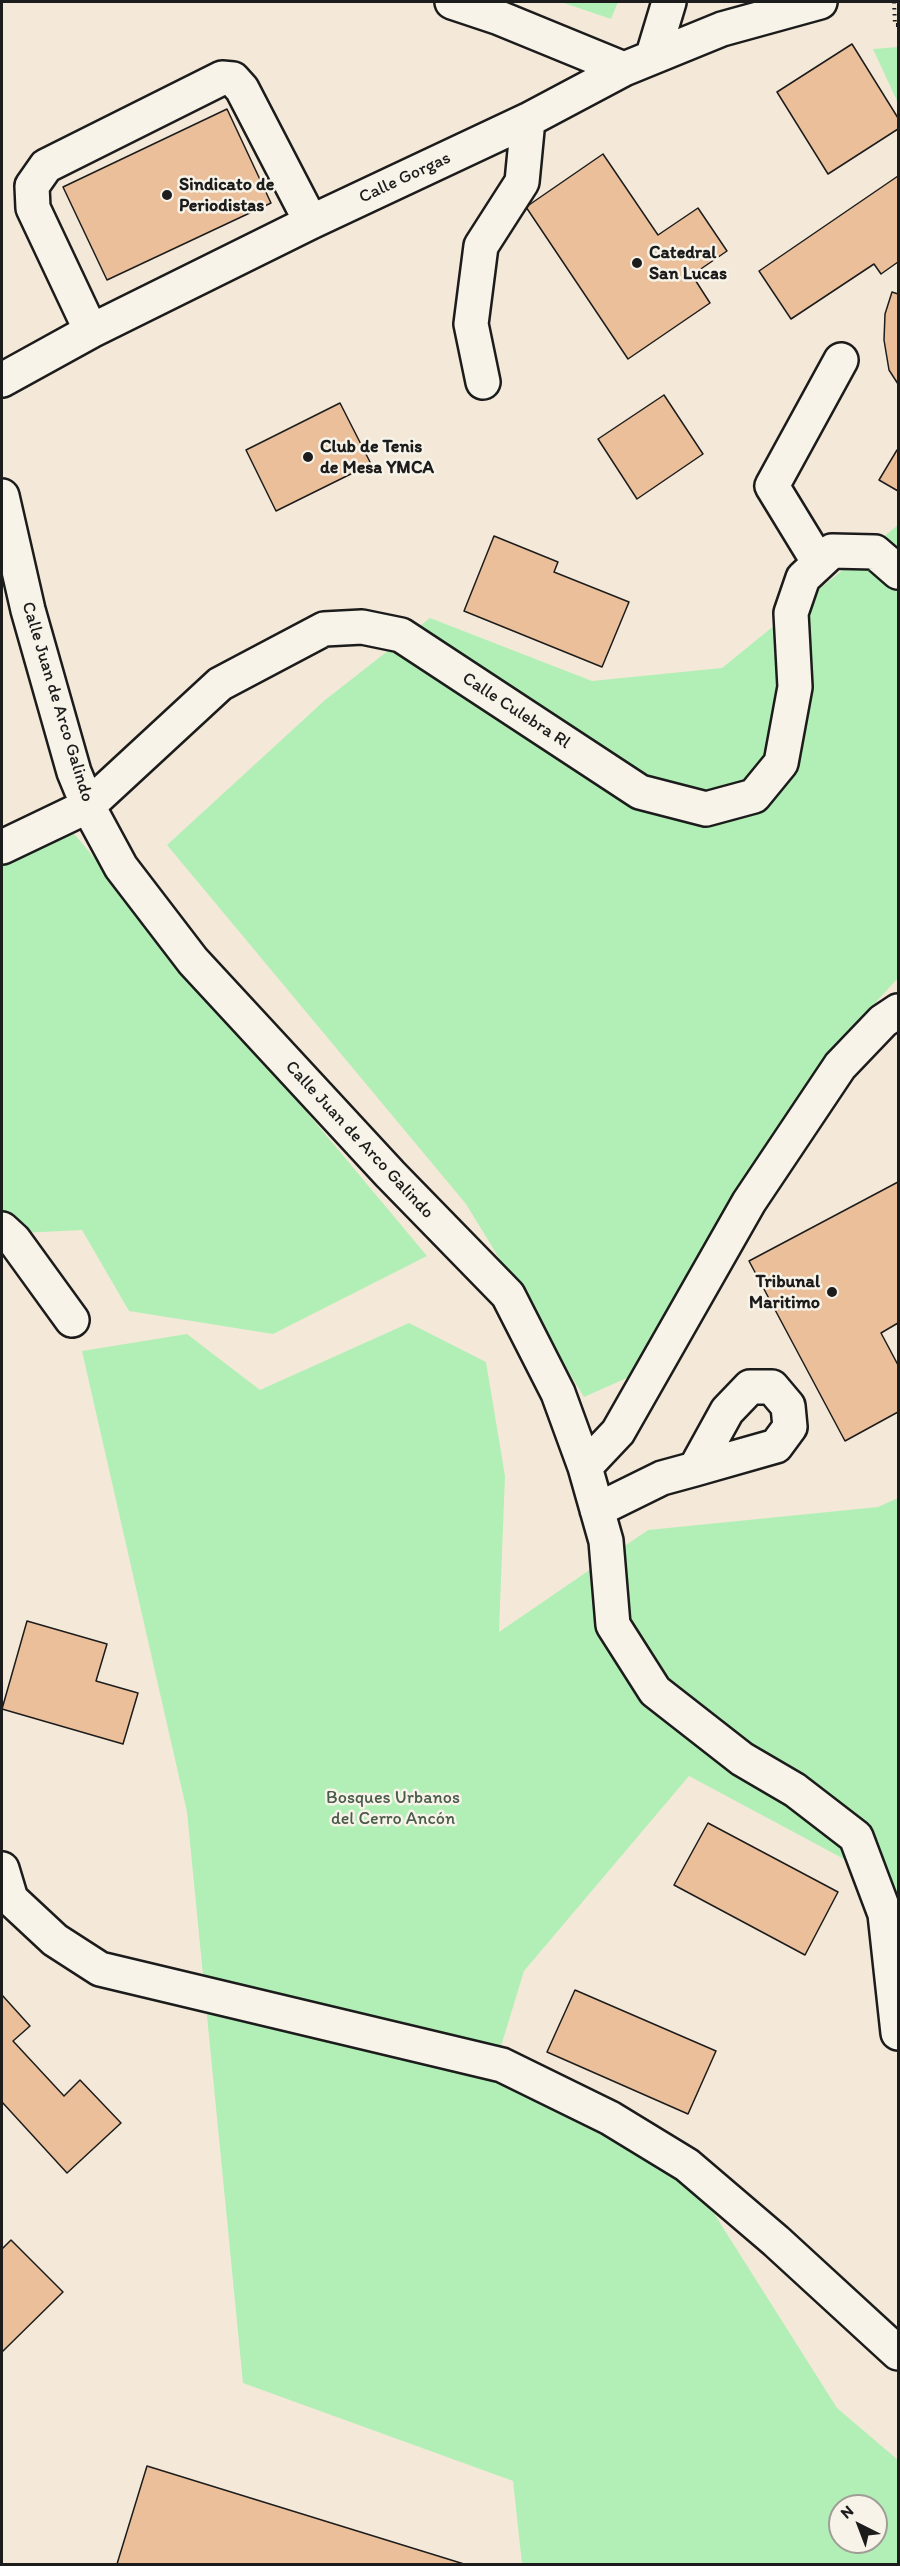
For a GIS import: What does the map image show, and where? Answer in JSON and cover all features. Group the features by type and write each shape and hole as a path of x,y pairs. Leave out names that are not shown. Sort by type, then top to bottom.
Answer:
{"street":[{"path":"452,2 497,17 624,69"},
{"path":"654,55 669,2"},
{"name":"Calle Gorgas","path":"2,380 91,331 311,222 528,120 654,55 722,29 820,2"},
{"path":"91,331 33,208 32,186 46,166 222,78 233,79 242,89 311,222"},
{"path":"483,382 471,324 481,246 522,182 528,120"},
{"path":"819,563 772,486 841,360"},
{"name":"Calle Juan de Arco Galindo","path":"2,496 28,610 74,772 88,806 121,867 193,961 382,1166 508,1295 558,1394 585,1467 606,1541 613,1624 655,1691 742,1759 795,1790 856,1837 885,1914 898,2033"},
{"name":"Calle Culebra Rl","path":"2,847 88,806 220,684 324,628 362,627 401,635 640,792 706,809 754,796 781,763 795,687 791,613 803,578 832,551 874,552 898,572"},
{"path":"585,1467 618,1432 749,1202 840,1066 882,1021 898,1011"},
{"path":"2,1229 14,1240 72,1320"},
{"path":"597,1510 662,1478 695,1469"},
{"path":"2,1869 11,1899 55,1940 100,1969 502,2065 610,2118 687,2165 776,2241 898,2353"}],"path":[{"path":"894,2 895,25 898,26"}],"green space":[{"path":"561,2 618,2 611,19"},
{"path":"898,47 898,103 873,49"},
{"path":"898,525 898,978 827,1056 629,1377 584,1397 466,1204 167,845 325,700 430,618 592,681 722,668"},
{"path":"71,830 427,1256 273,1334 129,1311 82,1230 2,1234 2,857"},
{"name":"Bosques Urbanos del Cerro Ancón","path":"409,1323 486,1362 505,1476 499,1632 648,1530 878,1507 898,1498 898,2041 872,1874 689,1776 524,1971 491,2079 691,2177 837,2408 898,2460 898,2564 522,2564 513,2481 243,2383 187,1812 82,1351 187,1334 260,1390"}],"building":[{"path":"852,44 898,118 898,129 828,174 777,92"},
{"name":"Sindicato de Periodistas","path":"227,109 271,203 107,280 63,187"},
{"name":"Catedral San Lucas","path":"603,154 658,235 698,208 727,251 692,275 710,303 628,359 526,207"},
{"path":"898,176 898,262 881,274 874,264 791,319 759,271"},
{"path":"892,292 898,294 898,384 889,370 884,340 885,314"},
{"path":"664,395 703,454 637,499 598,439"},
{"name":"Club de Tenis de Mesa YMCA","path":"340,403 371,464 276,511 246,450"},
{"path":"898,450 898,491 879,480"},
{"path":"494,536 558,562 554,572 629,602 602,667 464,611"},
{"name":"Tribunal Maritimo","path":"898,1182 898,1323 881,1333 898,1365 898,1412 845,1441 749,1261"},
{"path":"27,1621 107,1644 96,1681 138,1693 123,1744 2,1709"},
{"path":"708,1823 838,1892 805,1955 674,1885"},
{"path":"575,1990 716,2051 688,2114 547,2052"},
{"path":"2,1995 30,2026 13,2041 64,2096 80,2080 121,2123 67,2173 2,2102"},
{"path":"11,2240 63,2292 2,2352 2,2249"},
{"path":"147,2466 464,2564 117,2564"}],"place":[{"name":"Sindicato de Periodistas","path":"167,195"},
{"name":"Catedral San Lucas","path":"637,263"},
{"name":"Club de Tenis de Mesa YMCA","path":"308,457"},
{"name":"Tribunal Maritimo","path":"832,1292"}]}
